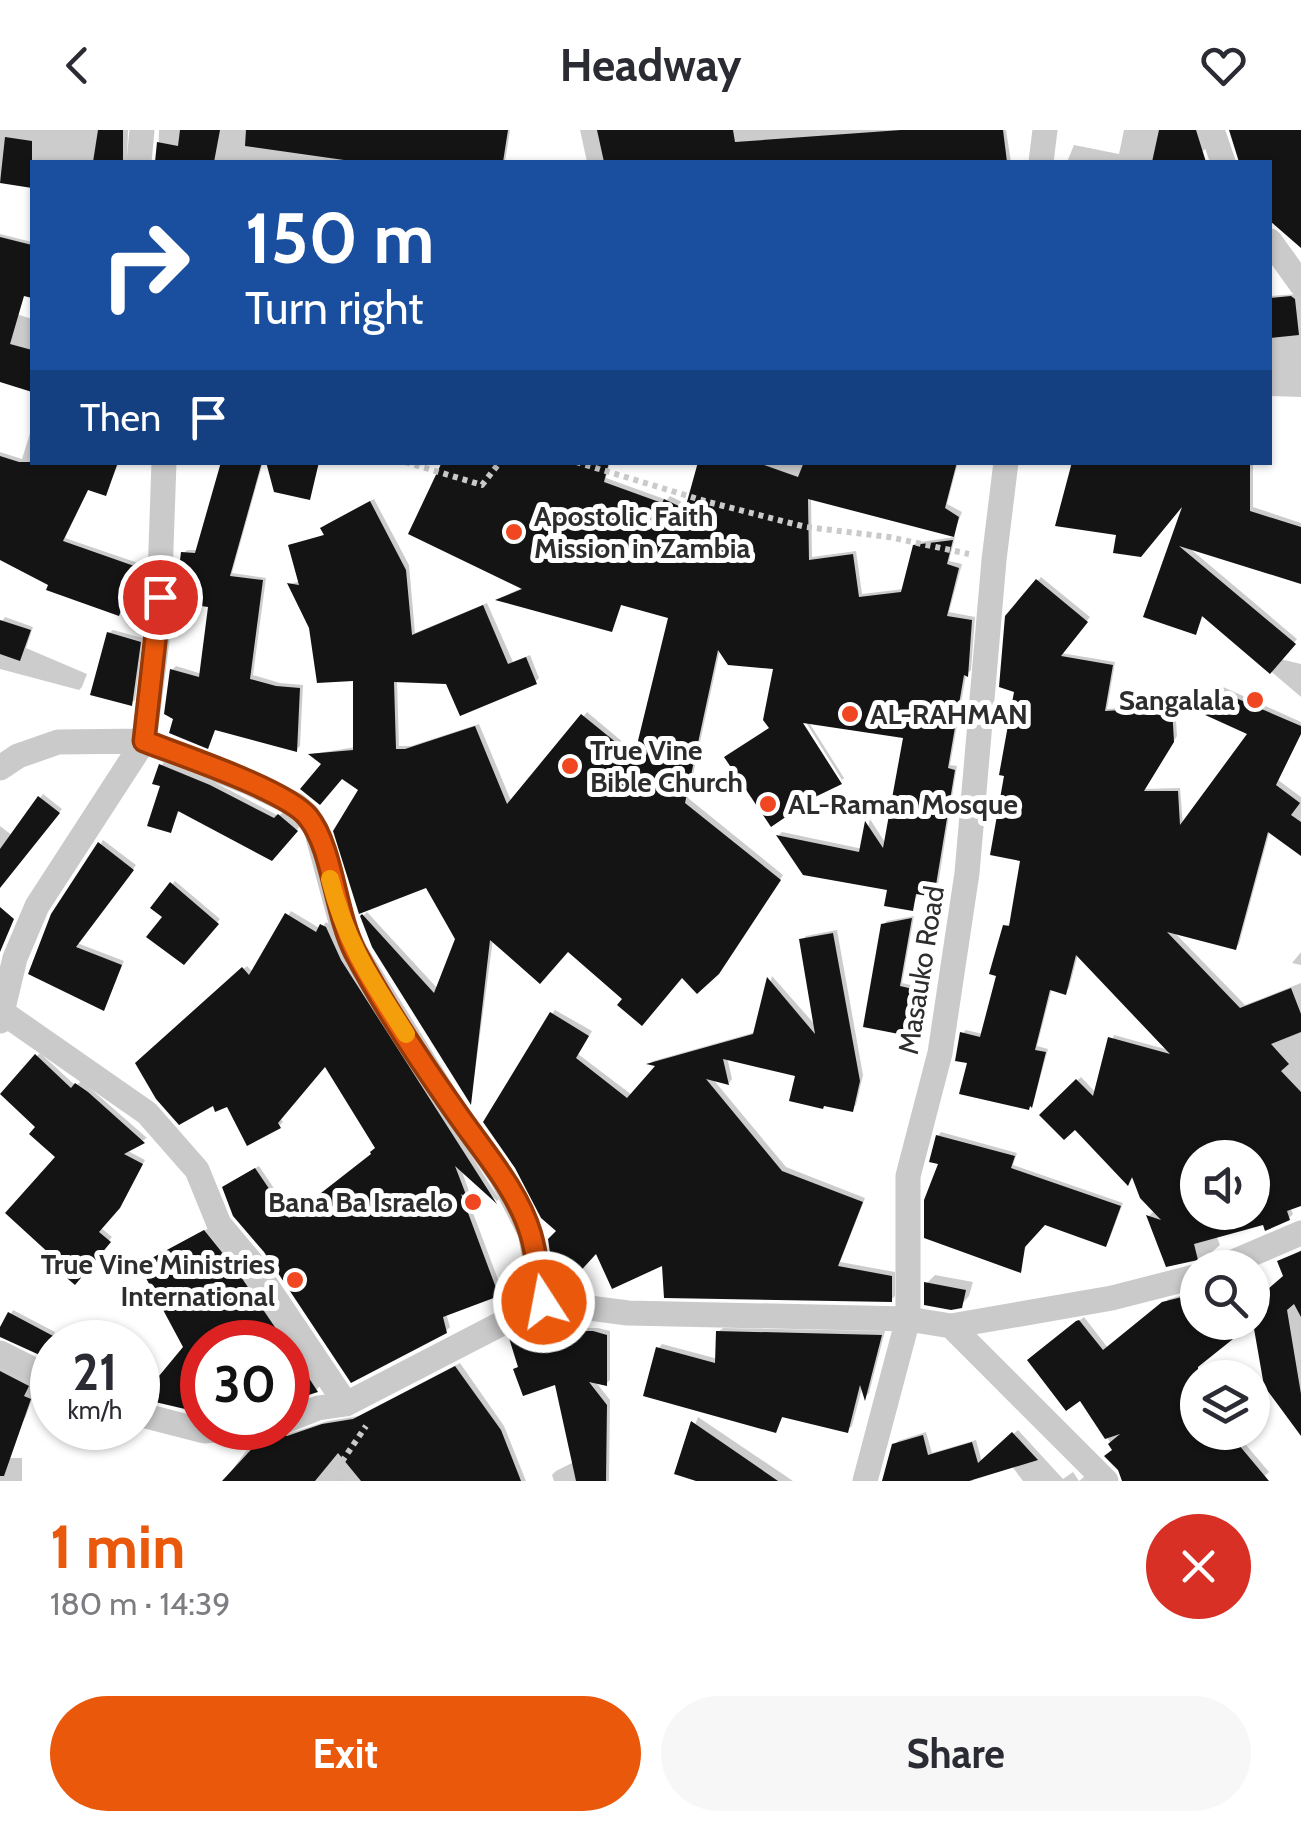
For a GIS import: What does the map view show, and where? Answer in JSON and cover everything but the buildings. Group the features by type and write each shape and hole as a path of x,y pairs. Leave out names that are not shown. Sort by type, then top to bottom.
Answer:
{"street":[{"path":"139,160 142,130"},
{"path":"1041,160 1044,130"},
{"path":"1212,130 1223,160"},
{"path":"1272,243 1301,284"},
{"path":"164,465 158,633 144,741 37,906 15,958 1,1016 147,1113 197,1170 219,1224 250,1261 346,1404"},
{"name":"Masauko Road","path":"865,1481 908,1319 908,1176 940,1053 960,930 1006,465"},
{"path":"0,768 18,756 58,742 144,741 248,782 296,805 307,815 316,829 341,922 354,950 450,1104 501,1176 530,1232 544,1302"},
{"path":"1261,1250 1301,1233"},
{"path":"310,1411 346,1404 544,1302 628,1313 908,1319 951,1326 1112,1298 1180,1281"},
{"path":"951,1326 1106,1481"},
{"path":"0,1353 30,1369"}],"path":[{"path":"415,465 482,485 498,465"},
{"path":"586,465 708,502 806,526 889,537 994,560"},
{"path":"339,1481 341,1463 368,1423 379,1387"}],"slow traffic":[{"path":"330,879 341,922 354,950 406,1034"}],"place":[{"name":"Apostolic Faith Mission in Zambia","path":"514,532"},
{"name":"Sangalala","path":"1255,700"},
{"name":"AL-RAHMAN","path":"850,714"},
{"name":"True Vine Bible Church","path":"570,766"},
{"name":"AL-Raman Mosque","path":"768,804"},
{"name":"Bana Ba Israelo","path":"473,1202"},
{"name":"True Vine Ministries International","path":"295,1280"}],"route":[{"path":"160,597 144,741 248,782 296,805 307,815 316,829 341,922 354,950 450,1104 501,1176 530,1232 544,1302"}]}
